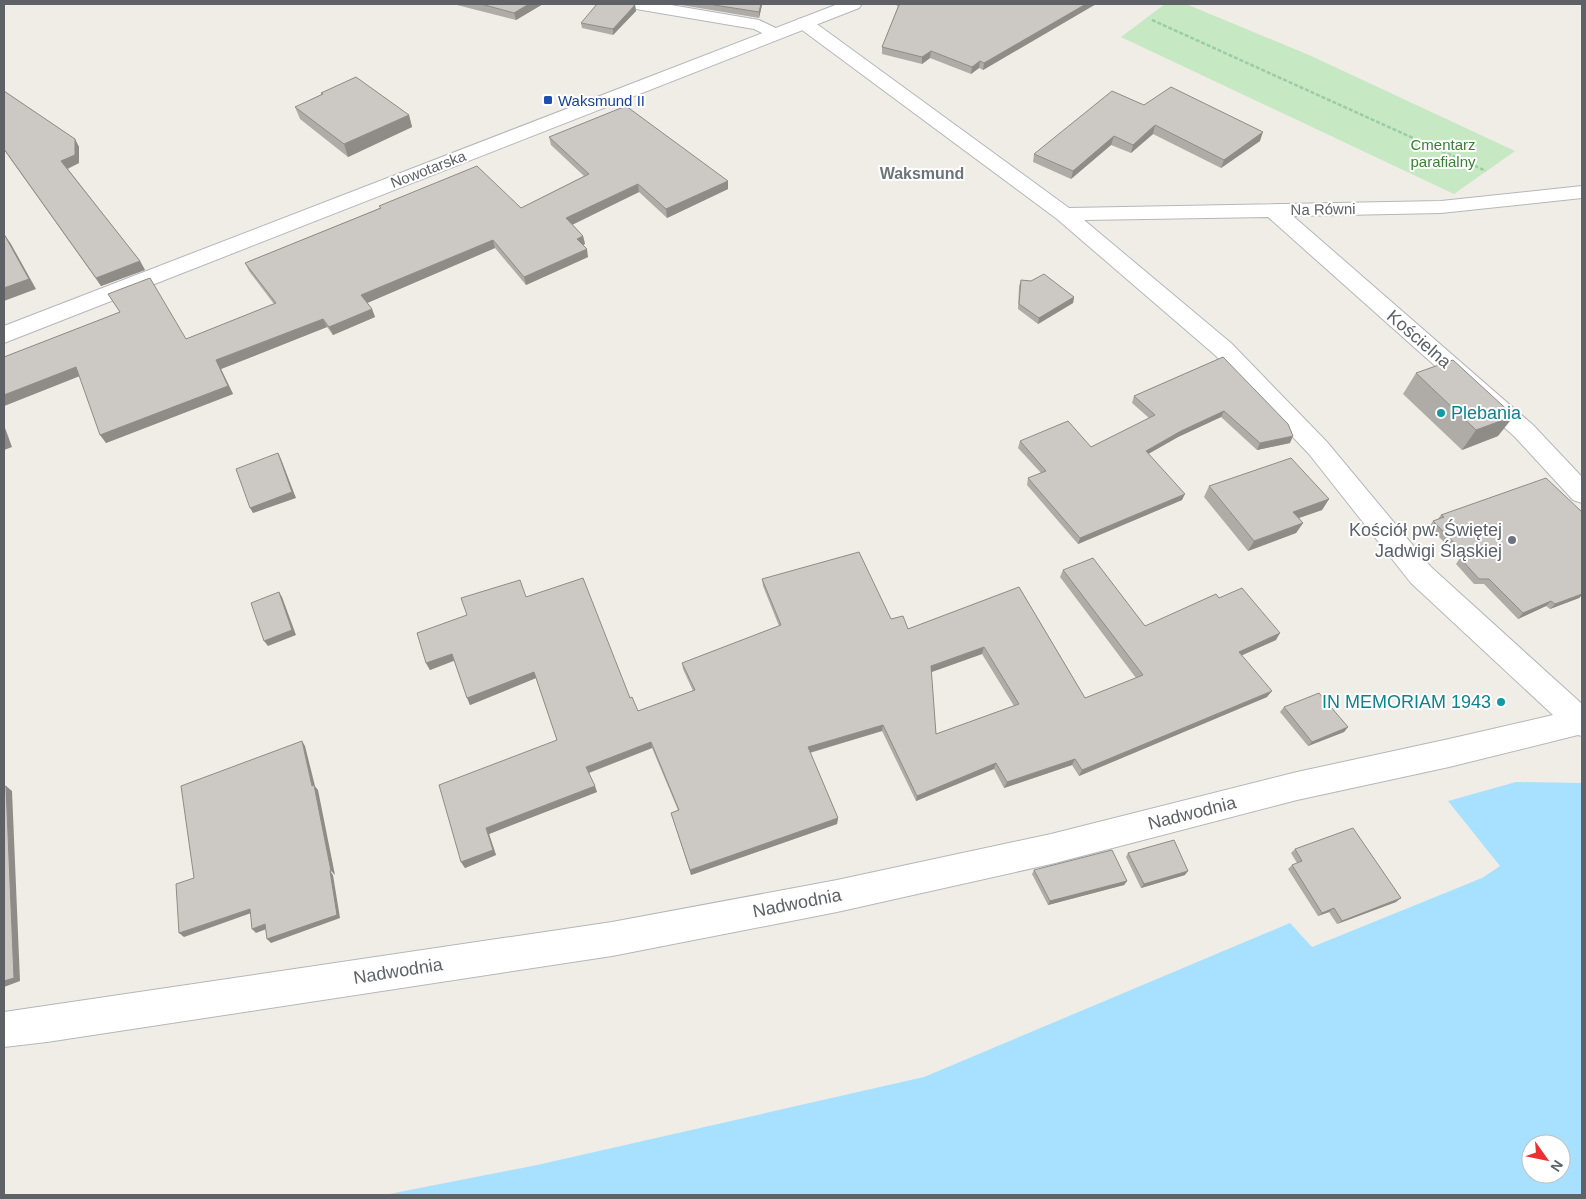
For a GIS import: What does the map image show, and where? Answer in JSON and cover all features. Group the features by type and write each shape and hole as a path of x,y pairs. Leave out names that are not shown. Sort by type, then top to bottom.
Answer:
{"street":[{"path":"636,4 759,25 774,34"},
{"name":"Nowotarska","path":"4,335 853,4"},
{"path":"804,23 1064,214 1224,349 1318,448 1421,575 1581,722"},
{"name":"Na Równi","path":"1064,214 1441,207 1582,192"},
{"name":"Kościelna","path":"1273,210 1524,431 1582,492"},
{"name":"Nadwodnia","path":"4,1030 47,1026 612,939 837,896 1051,848 1297,786 1581,722"}],"path":[{"path":"1152,20 1486,171"}],"green space":[{"name":"Cmentarz parafialny","path":"1165,4 1186,4 1309,55 1515,151 1454,194 1121,37"}],"water":[{"path":"1516,782 1582,783 1582,1195 384,1195 537,1165 924,1077 1290,923 1312,947 1482,878 1500,866 1448,801"}],"building":[{"path":"481,4 529,4 514,13"},
{"path":"597,4 635,5 613,29 581,23"},
{"path":"708,4 761,4 759,12"},
{"path":"1086,4 984,63 980,61 972,67 931,51 922,57 882,47 899,5"},
{"path":"356,77 409,115 344,144 295,107"},
{"path":"1171,87 1263,132 1224,160 1155,125 1133,145 1114,136 1073,171 1034,154 1112,91 1144,105"},
{"path":"4,91 75,139 75,155 61,161 140,261 96,278 4,149"},
{"path":"626,106 728,181 666,209 638,184 566,218 583,236 577,239 587,249 524,277 493,240 361,295 372,309 329,327 323,319 216,360 228,386 100,435 76,367 4,395 4,357 120,312 108,294 150,278 186,339 276,303 245,263 381,208 379,206 477,166 521,208 589,174 549,137"},
{"path":"4,234 29,279 4,288"},
{"path":"1044,274 1074,297 1039,318 1019,304 1021,280 1031,281"},
{"path":"1223,357 1288,424 1293,436 1260,443 1224,411 1181,431 1146,451 1185,494 1080,538 1028,478 1046,471 1020,441 1068,421 1091,447 1155,415 1134,396"},
{"path":"1453,360 1514,416 1476,430 1416,373"},
{"path":"278,453 292,492 250,508 236,469"},
{"path":"1291,458 1329,499 1293,512 1303,523 1254,541 1209,486"},
{"name":"Kościół pw. Świętej Jadwigi Śląskiej","path":"1546,478 1582,512 1582,594 1555,604 1551,601 1523,613 1489,579 1479,579 1461,559 1464,553 1433,521 1444,517 1441,515"},
{"path":"859,552 891,619 903,616 908,629 1019,587 1085,698 1143,675 1063,570 1093,558 1145,626 1216,594 1219,598 1242,588 1280,633 1239,652 1272,691 1082,770 1075,759 1007,782 996,763 917,796 883,725 808,747 838,818 690,870 671,813 679,810 651,742 586,767 595,786 486,828 493,850 461,862 439,785 557,740 534,672 467,698 452,654 426,663 417,633 467,615 461,598 520,580 526,597 583,578 630,698 632,697 638,711 695,690 682,663 781,625 762,579","holes":["984,647 1019,704 936,734 931,666"]},
{"path":"279,592 292,630 264,641 251,603"},
{"path":"1319,693 1348,727 1312,742 1284,707"},
{"path":"302,741 312,786 314,785 331,871 337,915 267,939 265,924 252,929 250,909 179,933 176,884 194,878 181,786"},
{"path":"6,786 14,978 4,981 4,787"},
{"path":"1353,828 1401,898 1342,921 1334,908 1322,913 1292,865 1302,861 1295,849"},
{"path":"1174,840 1188,871 1144,884 1128,853"},
{"path":"1112,850 1127,881 1050,901 1034,870"}],"place":[{"name":"Waksmund II","path":"548,100"},
{"name":"Plebania","path":"1441,413"},
{"name":"Kościół pw. Świętej Jadwigi Śląskiej","path":"1512,540"},
{"name":"IN MEMORIAM 1943","path":"1501,702"}],"district":[{"name":"Waksmund","path":"922,173"}]}
